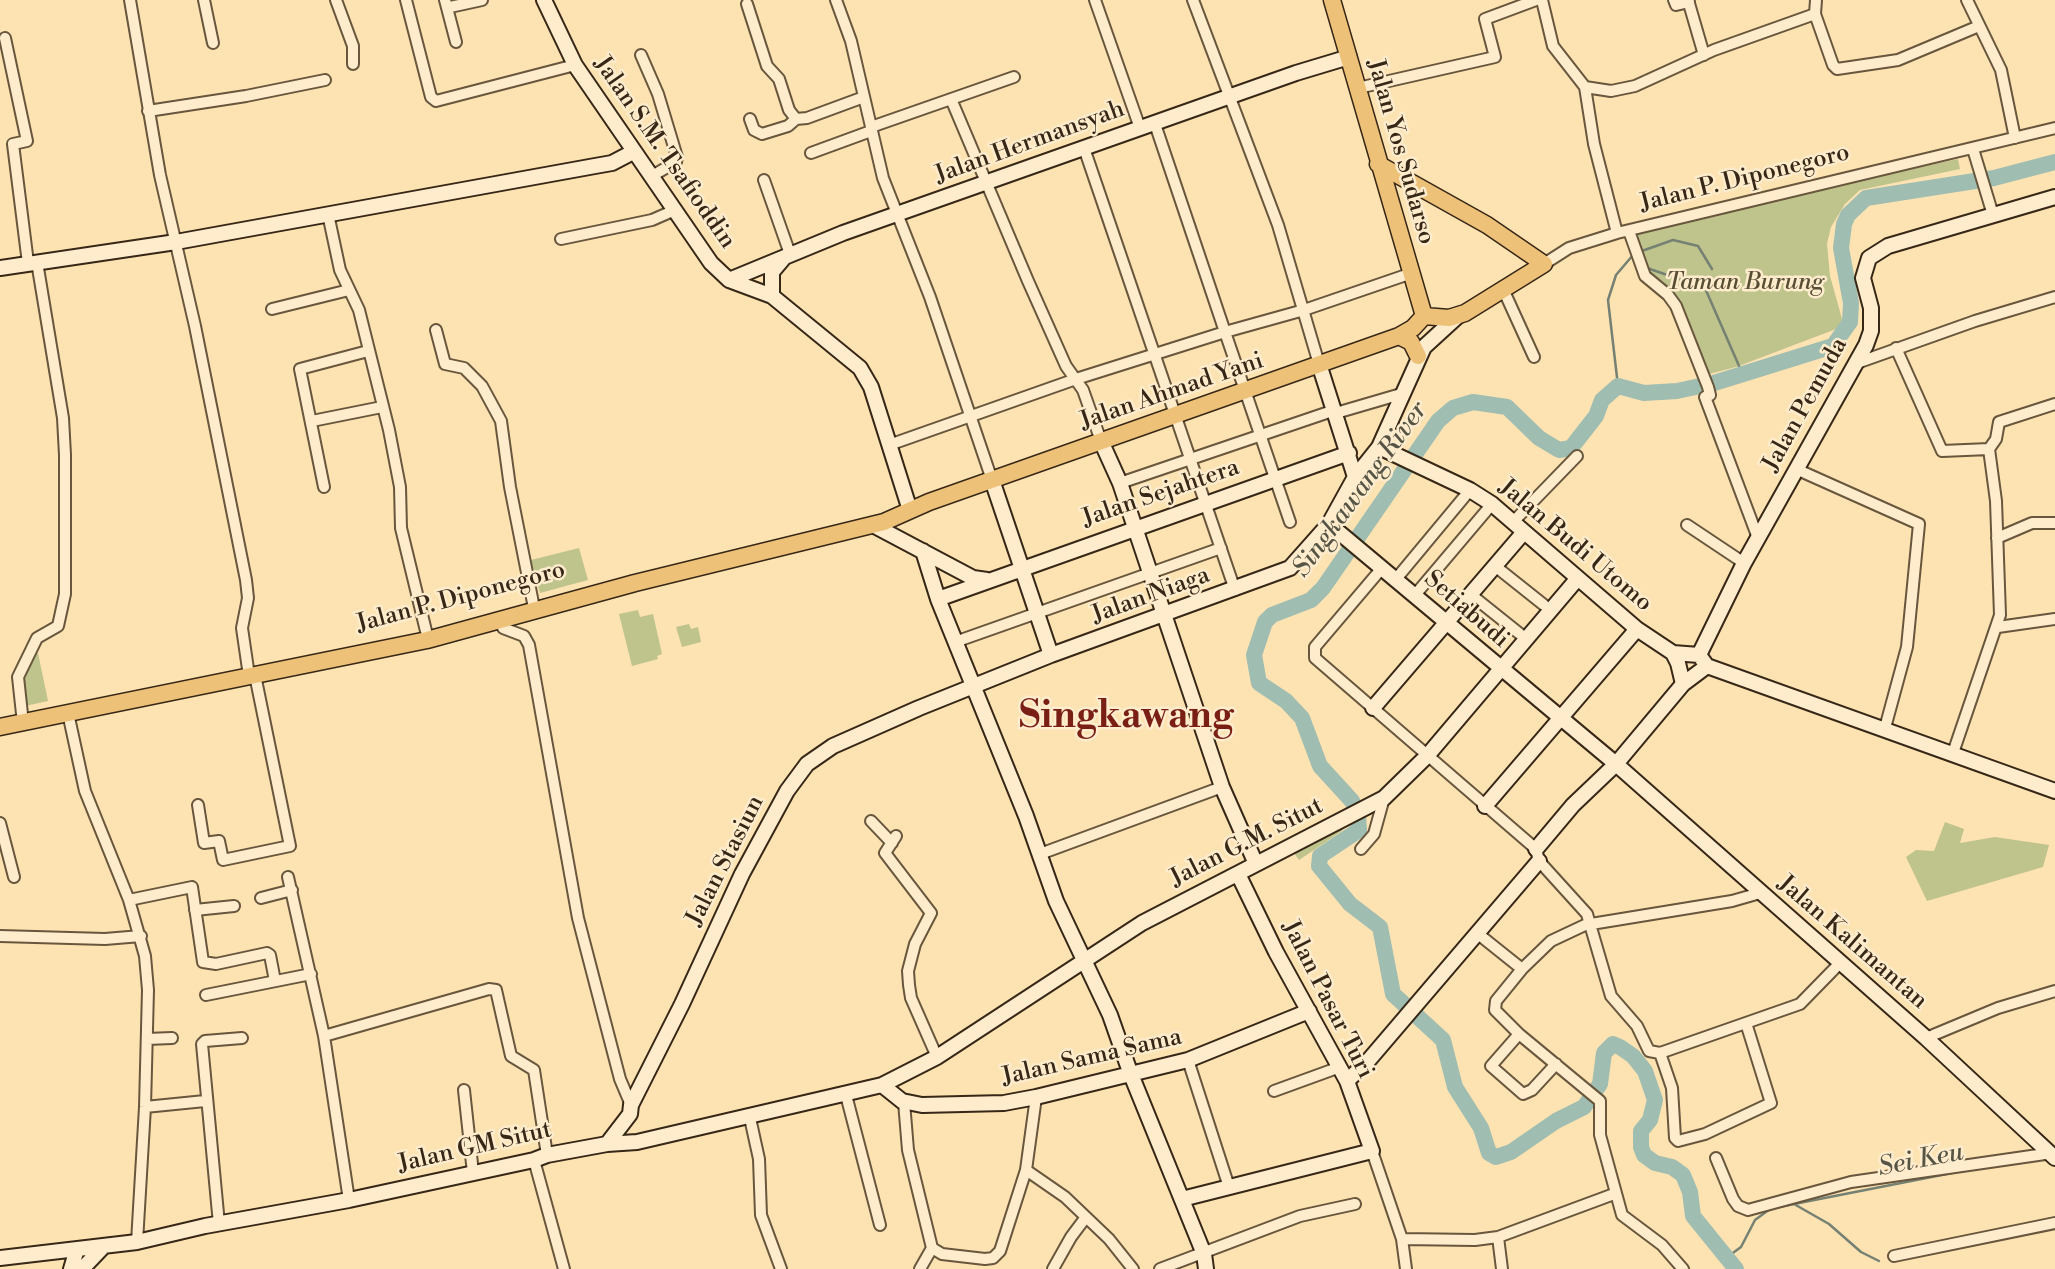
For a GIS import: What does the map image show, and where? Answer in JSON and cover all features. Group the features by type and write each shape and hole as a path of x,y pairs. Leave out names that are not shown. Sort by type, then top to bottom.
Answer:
{"main road":[{"name":"Jalan Yos Sudarso","path":"1333,0 1423,316"},
{"path":"1378,164 1488,225 1544,264 1459,315 1435,319 1423,316"},
{"path":"1389,194 1411,183"},
{"name":"Jalan Ahmad Yani","path":"929,502 1399,336 1413,328 1423,316"},
{"path":"1399,336 1411,342 1418,356"},
{"name":"Jalan P. Diponegoro","path":"0,719 251,672 346,652 426,631 452,629 533,603 827,528 908,504 929,502"},
{"name":"Jalan P. Diponegoro","path":"0,726 452,629 873,525 912,512 929,502"}],"street":[{"path":"130,0 148,111 246,580 248,598 242,628 290,846 223,860 219,841 204,844 198,805"},
{"path":"204,0 214,43"},
{"path":"336,0 353,46 353,65"},
{"path":"406,0 431,97 436,101 575,65"},
{"path":"456,42 447,4 482,0"},
{"name":"Jalan S.M. Tsafioddin","path":"544,0 575,65 711,263 729,280 772,296 860,368 871,387 908,504"},
{"path":"836,0 851,41 871,129 896,215 930,297 1051,655"},
{"path":"1095,0 1140,128"},
{"path":"1193,0 1278,225 1355,477"},
{"path":"1357,88 1495,57 1485,19 1536,0"},
{"path":"1542,0 1553,46 1586,87 1594,145 1617,233"},
{"path":"1674,0 1676,5 1688,1 1704,55"},
{"path":"1816,0 1815,14 1833,65 1841,70 1898,60 1979,26"},
{"path":"1966,0 2001,70 2015,138"},
{"path":"747,4 767,66 779,79 789,110 796,119"},
{"path":"1586,87 1621,91 1704,55 1815,14"},
{"path":"0,146 27,141 5,38"},
{"path":"641,55 658,94 677,157 676,162 652,176"},
{"name":"Jalan Hermansyah","path":"729,280 896,215 1349,57"},
{"path":"811,153 1014,77"},
{"path":"148,111 326,80"},
{"path":"750,119 754,130 762,134 788,127 796,119 807,118 864,97"},
{"path":"951,99 1066,366 1083,390 1101,441 1120,483 1222,787 1256,864"},
{"path":"1155,124 1273,479 1290,522"},
{"name":"Jalan P. Diponegoro","path":"1544,264 1580,244 1617,233 1631,236 1872,171 2055,128"},
{"path":"13,144 65,445 65,594 58,626 37,638 18,677 22,714"},
{"path":"1084,148 1235,590"},
{"path":"1973,149 1991,210"},
{"path":"0,268 176,242 612,163 633,152"},
{"path":"764,180 788,255 773,269 772,296"},
{"name":"Jalan Pemuda","path":"1703,660 1744,563 1857,363 1871,331 1871,308 1864,278 1869,258 1888,246 1991,210 2055,197"},
{"path":"561,239 652,220 675,209"},
{"path":"328,214 340,270 359,310 382,407 400,487 401,528 426,631"},
{"path":"1631,236 1649,281 1673,300 1705,380 1710,395 1705,397 1758,538"},
{"path":"890,445 1076,379 1304,310 1412,273"},
{"path":"1503,289 1534,357"},
{"path":"272,310 349,290"},
{"path":"1857,363 2055,297"},
{"path":"1329,523 1355,477 1379,447 1418,356 1459,315"},
{"path":"436,330 445,364 464,368 482,386 501,421 510,487 533,603"},
{"path":"1896,348 1942,451 1989,449"},
{"path":"324,487 300,369 368,351"},
{"path":"1120,483 1335,412 1401,394"},
{"path":"1953,753 1998,627 2001,603 1989,449 1996,439 1998,422 2055,404"},
{"path":"312,421 382,407"},
{"name":"Jalan Budi Utomo","path":"1379,447 1470,489 1492,503 1637,629 1672,653"},
{"name":"Jalan Sejahtera","path":"938,599 1349,453"},
{"path":"1373,708 1494,566 1518,527 1577,456"},
{"path":"1796,469 1919,524 1907,647 1885,728"},
{"path":"1396,579 1470,489"},
{"path":"1415,595 1492,503"},
{"name":"Setiabudi","path":"1329,523 1560,720 1616,764"},
{"name":"Jalan Niaga","path":"973,687 1051,655 1290,568 1329,523"},
{"path":"1997,538 2032,523 2055,523"},
{"path":"873,525 973,578 988,580"},
{"path":"1687,525 1744,563"},
{"path":"955,642 1221,548"},
{"path":"923,551 955,642 1083,960 1110,1015 1205,1261"},
{"path":"1494,566 1544,605"},
{"path":"1382,568 1314,650 1317,661 1485,806 1537,855 1582,907 1592,924 1611,996 1637,1026 1650,1051 1660,1053 1800,1004 1840,963"},
{"name":"Jalan G.M. Situt","path":"882,1085 937,1057 1083,960 1191,895 1238,874 1379,801 1427,756 1578,578"},
{"path":"1471,594 1520,634"},
{"path":"1998,627 2055,619"},
{"path":"503,628 524,636 529,645 578,918 631,1109 637,1142"},
{"path":"1485,806 1637,629"},
{"path":"1672,653 1703,660 2055,791"},
{"path":"1672,653 1678,663 1683,684"},
{"path":"1347,1081 1416,1006 1477,933 1573,805 1616,764 1703,660"},
{"name":"Jalan Stasiun","path":"607,1144 631,1109 742,874 795,778 817,755 833,746 973,687"},
{"path":"68,713 85,792 129,900 141,936 147,974 145,1107 137,1242"},
{"name":"Jalan Kalimantan","path":"1616,764 2053,1154"},
{"path":"1040,854 1222,787"},
{"path":"1361,849 1374,834 1379,801"},
{"path":"871,821 894,840 886,853 932,914 915,944 908,971 911,998 937,1057"},
{"path":"0,823 14,877"},
{"name":"Jalan Pasar Turi","path":"1238,874 1347,1081 1402,1238 1406,1269"},
{"path":"288,877 324,1036 349,1200"},
{"path":"129,900 192,887 203,962 216,964 267,953 275,981"},
{"path":"261,898 292,890"},
{"path":"1683,1269 1662,1245 1626,1219 1614,1194 1600,1135 1598,1099 1519,1034 1495,1007 1522,969 1564,932 1592,924 1732,901 1760,893"},
{"path":"195,909 233,906"},
{"path":"1477,933 1522,969"},
{"path":"0,936 105,939 141,936"},
{"path":"206,995 311,974"},
{"path":"324,1036 489,989 496,990 511,1056 534,1070 540,1157 564,1269"},
{"path":"1926,1038 1998,1008 2055,991"},
{"name":"Jalan Sama Sama","path":"904,1102 953,1105 1036,1097 1188,1060 1309,1011"},
{"path":"1660,1053 1672,1088 1675,1138 1678,1141 1705,1134 1770,1103 1746,1024"},
{"path":"1519,1034 1494,1059 1493,1070 1523,1094 1532,1090 1556,1064"},
{"path":"146,1038 172,1038"},
{"path":"219,1224 205,1101 202,1043 242,1038"},
{"path":"1188,1060 1229,1186"},
{"path":"1274,1091 1340,1067"},
{"path":"882,1085 904,1102 908,1150 932,1248 920,1269"},
{"name":"Jalan GM Situt","path":"0,1258 137,1242 349,1200 540,1157 607,1144 637,1142 750,1118 882,1085"},
{"path":"464,1090 473,1173"},
{"path":"846,1095 880,1226"},
{"path":"932,1248 942,1254 961,1257 985,1259 996,1256 1026,1170 1036,1097"},
{"path":"145,1107 205,1101"},
{"path":"750,1118 759,1158 761,1215 781,1269"},
{"path":"1181,1199 1372,1151"},
{"path":"1716,1158 1733,1199 1738,1206 1748,1210 1851,1182 2053,1154"},
{"path":"1026,1170 1086,1217 1126,1256 1133,1269"},
{"path":"1402,1238 1475,1240 1497,1237 1614,1194"},
{"path":"1160,1269 1205,1261 1300,1216 1355,1204"},
{"path":"1054,1269 1071,1237 1086,1217"},
{"path":"1894,1256 2055,1223"},
{"path":"1497,1237 1502,1269"},
{"path":"82,1269 104,1246"},
{"path":"71,1269 77,1249"}],"green space":[{"name":"Taman Burung","path":"1958,159 1960,169 1860,190 1845,204 1831,227 1827,244 1830,276 1844,326 1736,367 1701,376 1671,302 1641,272 1624,236 1785,196"},
{"path":"579,548 588,580 540,593 531,560"},
{"path":"638,610 640,617 653,614 662,654 657,656 658,659 632,666 619,614"},
{"path":"689,624 691,629 698,627 701,642 682,647 676,627"},
{"path":"38,653 48,701 25,706 21,673 28,659"},
{"path":"1945,822 1964,829 1960,843 1995,837 2049,845 2043,867 1927,901 1906,857 1916,850 1934,851"},
{"path":"1344,825 1342,831 1299,860 1294,853"}],"waterway":[{"name":"Singkawang River","path":"1736,1269 1693,1216 1690,1192 1683,1175 1644,1155 1641,1131 1650,1120 1655,1100 1645,1071 1633,1056 1620,1047 1613,1044 1604,1053 1600,1084 1584,1107 1556,1121 1511,1152 1496,1157 1489,1153 1481,1128 1455,1087 1443,1040 1393,994 1380,927 1350,904 1319,866 1320,856 1359,830 1358,815 1352,801 1320,766 1302,718 1286,701 1259,683 1254,655 1265,622 1272,615 1311,600 1323,588 1438,421 1453,408 1473,402 1507,407 1539,438 1559,450 1571,448 1596,416 1602,400 1618,386 1644,393 1677,391 1714,383 1833,346 1850,322 1851,303 1841,248 1844,224 1848,215 1866,198 1994,178 2055,162"},
{"path":"1639,252 1673,240 1698,246 1712,269"},
{"path":"1618,386 1608,300 1616,275 1633,255"},
{"path":"1647,268 1705,288 1743,375"},
{"name":"Sei Keu","path":"1794,1204 1952,1173"},
{"name":"Sei Keu","path":"1726,1258 1741,1247 1755,1220 1770,1209 1794,1204 1829,1224 1861,1252 1879,1261"}],"district":[{"name":"Singkawang","path":"1126,718"}]}
